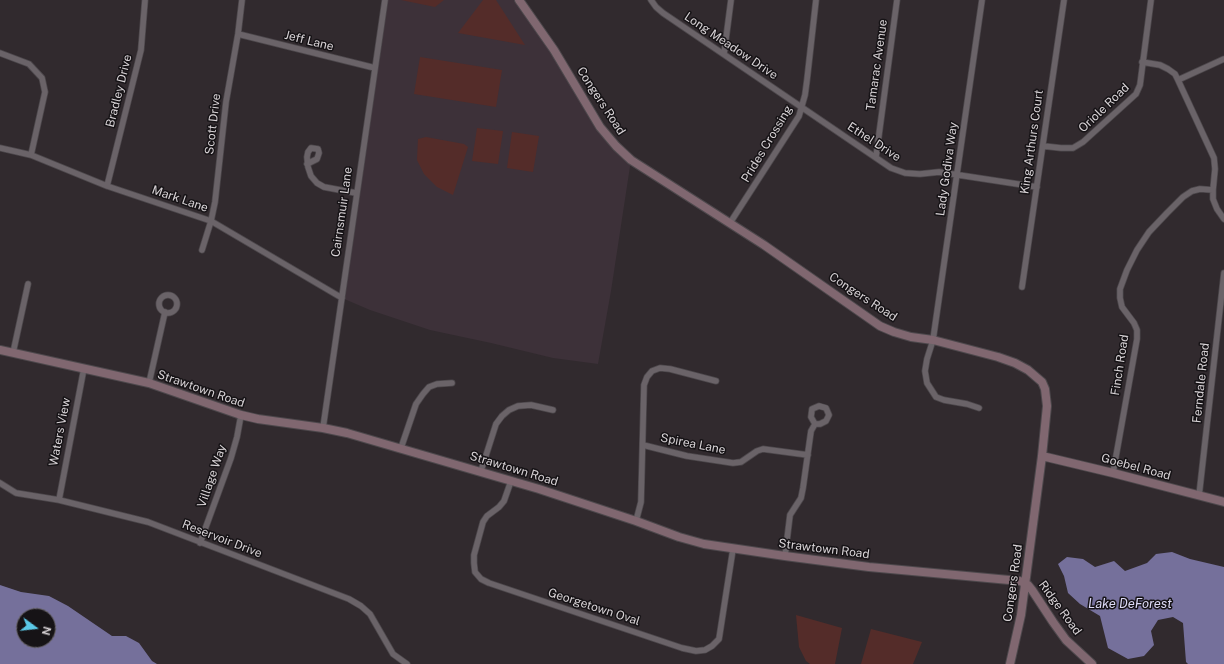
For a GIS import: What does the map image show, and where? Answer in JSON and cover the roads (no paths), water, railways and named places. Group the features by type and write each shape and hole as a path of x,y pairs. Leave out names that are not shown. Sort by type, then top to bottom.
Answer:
{"street":[{"name":"Bradley Drive","path":"107,186 140,50 145,0"},
{"name":"Scott Drive","path":"202,250 211,222 215,202 226,102 238,34 242,0"},
{"name":"Cairnsmuir Lane","path":"323,428 385,0"},
{"name":"Congers Road","path":"519,0 554,50 597,122 616,146 642,168 764,245 880,326 911,337 933,340 1015,363 1036,376 1045,387 1047,406 1042,456 1019,627 1010,664"},
{"name":"Long Meadow Drive","path":"651,0 663,13 802,107"},
{"path":"724,54 731,0"},
{"name":"Prides Crossing","path":"730,223 794,125 802,107 807,80 816,0"},
{"name":"Tamarac Avenue","path":"876,157 897,0"},
{"name":"Lady Godiva Way","path":"979,408 936,397 927,383 925,371 933,340 982,0"},
{"name":"King Arthurs Court","path":"1022,287 1064,0"},
{"name":"Oriole Road","path":"1043,146 1074,148 1083,142 1136,94 1140,85 1151,0"},
{"name":"Jeff Lane","path":"238,34 375,68"},
{"path":"0,52 29,64 42,78 45,92 31,155"},
{"path":"1178,80 1224,60"},
{"path":"1142,62 1160,65 1175,74 1214,158 1215,169 1213,190 1215,204 1224,219"},
{"name":"Ethel Drive","path":"802,107 891,168 905,173 920,174 939,172 1037,187"},
{"name":"Mark Lane","path":"0,148 31,155 107,186 211,222 342,298"},
{"path":"307,164 311,176 317,183 324,187 356,193"},
{"name":"Finch Road","path":"1113,473 1137,339 1137,330 1134,323 1122,307 1120,289 1137,250 1149,232 1167,212 1182,197 1192,191 1200,189 1213,190"},
{"name":"Ferndale Road","path":"1199,496 1224,273"},
{"path":"13,353 28,284"},
{"path":"149,383 165,312"},
{"name":"Strawtown Road","path":"0,350 149,383 240,415 347,433 481,471 704,544 869,567 1009,579 1025,583"},
{"name":"Waters View","path":"59,500 84,368"},
{"path":"636,521 641,502 644,384 647,377 652,371 660,368 670,369 716,381"},
{"path":"401,448 416,404 422,394 429,387 437,384 452,383"},
{"path":"481,471 496,424 509,410 518,406 531,405 553,410"},
{"name":"Village Way","path":"200,543 231,458 237,437 240,415"},
{"path":"785,556 790,515 801,498 811,431 815,424"},
{"name":"Spirea Lane","path":"643,445 687,456 733,463 741,462 757,451 763,449 808,454"},
{"name":"Goebel Road","path":"1042,456 1224,502"},
{"name":"Georgetown Oval","path":"511,481 504,501 487,516 483,522 474,555 475,572 481,579 682,648 696,651 705,650 719,639 733,549"},
{"name":"Reservoir Drive","path":"0,483 16,493 59,500 148,522 349,599 361,606 370,614 393,654 407,664"},
{"name":"Ridge Road","path":"1025,583 1032,590 1062,634 1092,664"}],"water":[{"name":"Lake DeForest","path":"1172,552 1190,559 1224,567 1224,664 1188,664 1186,662 1183,623 1173,617 1158,620 1151,631 1154,645 1144,656 1128,659 1108,648 1100,616 1080,604 1068,593 1064,576 1058,564 1067,557 1083,559 1095,567 1114,561 1125,571 1147,563 1156,554"},
{"path":"0,585 21,592 49,596 68,606 112,636 126,636 139,643 152,661 157,664 0,664"}]}
